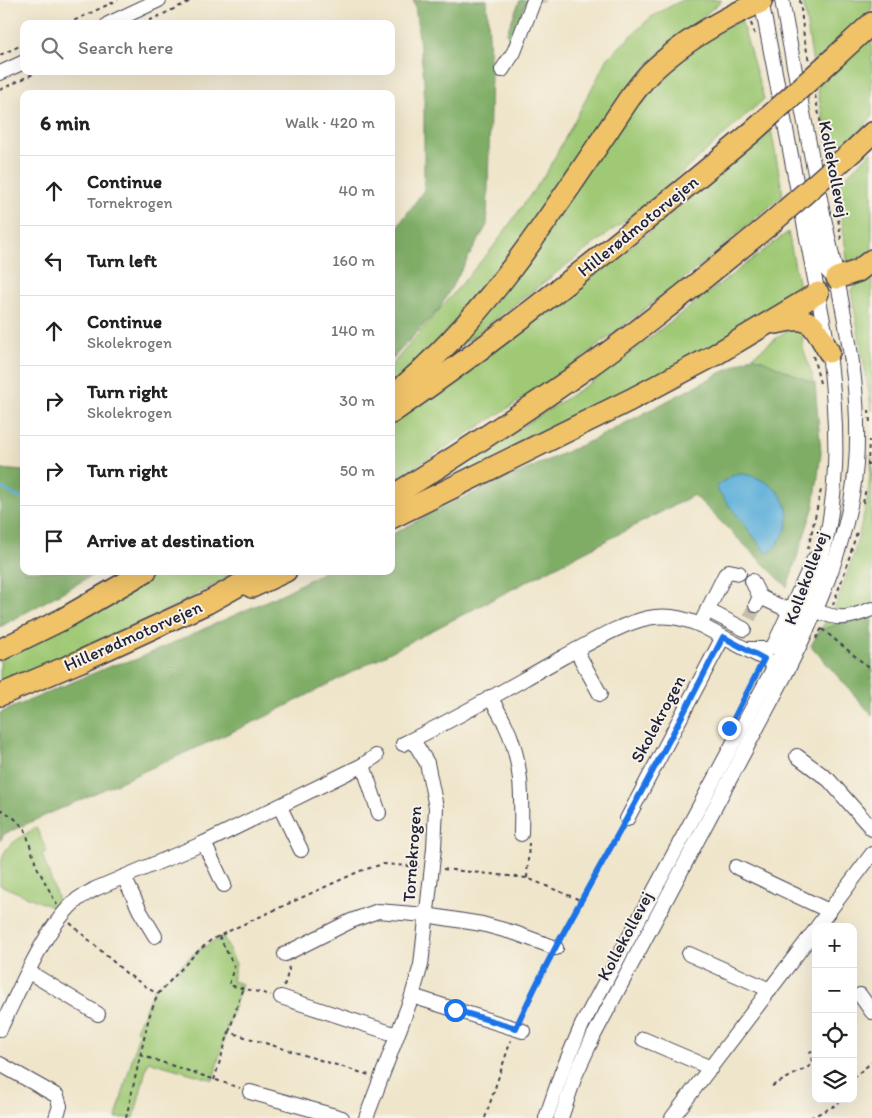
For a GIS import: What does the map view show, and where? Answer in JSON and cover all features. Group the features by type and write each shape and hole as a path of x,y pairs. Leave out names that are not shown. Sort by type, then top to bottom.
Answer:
{"highway":[{"path":"395,394 415,377 462,330 512,270 629,98 650,73 681,47 720,21 761,1"},
{"name":"Hillerødmotorvejen","path":"395,410 548,298 649,219 751,133 872,23"},
{"path":"395,495 579,374 663,311 769,225 872,133"},
{"path":"837,278 858,271 872,260"},
{"path":"395,516 630,400 768,324 818,293"},
{"path":"768,324 797,319 810,322 813,324 821,352"},
{"path":"0,650 63,619 139,575"},
{"name":"Hillerødmotorvejen","path":"0,695 207,604 257,575"},
{"path":"207,604 278,575"}],"street":[{"path":"116,20 159,0"},
{"path":"502,70 514,52 534,0"},
{"name":"Kollekollevej","path":"546,1118 561,1074 582,1025 781,668 817,611 842,539 851,500 855,457 856,411 853,378 837,278 782,0"},
{"path":"761,1 779,19 790,44"},
{"name":"Kollekollevej","path":"561,1118 575,1076 594,1036 781,668 815,580 828,534 834,479 835,401 821,352 818,293 761,1"},
{"path":"0,74 20,64"},
{"path":"783,114 812,214 825,268 837,278 818,293"},
{"path":"740,646 761,650 768,649 774,645 812,563 828,534"},
{"path":"700,625 725,576 730,571 746,577 758,601 790,611"},
{"path":"817,611 833,618 853,617 872,609"},
{"path":"707,610 747,624 740,646"},
{"path":"521,834 522,796 518,761 506,725 490,697 632,622 650,618 668,617 700,625 781,668"},
{"name":"Skolekrogen","path":"627,819 723,637"},
{"path":"576,650 600,694"},
{"name":"Tornekrogen","path":"366,1118 412,996 421,965 433,861 436,808 427,764 408,742 490,697"},
{"path":"0,1029 46,938 78,899 95,889 204,843 280,807 363,765 376,756"},
{"path":"797,756 829,780 872,829"},
{"path":"363,765 379,813"},
{"path":"280,807 302,850"},
{"path":"204,843 224,885"},
{"path":"821,923 872,854"},
{"path":"736,867 830,911"},
{"path":"124,877 140,911 155,936"},
{"name":"Tornekrogen","path":"285,954 378,911 426,915 482,924 515,933 556,948"},
{"path":"672,1118 812,935"},
{"path":"689,954 770,990"},
{"path":"29,972 98,1014"},
{"path":"860,995 872,1012"},
{"path":"412,996 519,1030"},
{"path":"281,997 397,1035"},
{"path":"643,1039 711,1068"},
{"path":"0,1064 57,1096 60,1106 56,1118"},
{"path":"250,1092 342,1118"}],"path":[{"path":"75,20 118,0"},
{"path":"150,20 193,0"},
{"path":"800,0 804,37 810,66"},
{"path":"0,55 20,46"},
{"path":"0,90 31,75"},
{"path":"815,95 829,163"},
{"path":"833,182 841,242"},
{"path":"820,385 821,352"},
{"path":"808,549 822,484"},
{"path":"822,629 872,670"},
{"path":"0,809 12,816"},
{"path":"485,1118 530,996 585,892 627,819"},
{"path":"521,834 530,844 527,878"},
{"path":"219,936 234,966 229,985 281,997 289,970 285,954"},
{"path":"214,1080 243,987"},
{"path":"229,1032 381,1078"},
{"path":"772,1086 810,1066 812,1062 810,1052 812,1051"},
{"path":"140,1055 250,1092"},
{"path":"857,1075 872,1062"},
{"path":"810,1118 838,1103"}],"green space":[{"path":"413,0 487,0 491,74 487,225 439,309 395,356 395,230 424,190 424,80"},
{"path":"520,0 544,0 525,4 510,43 507,32"},
{"path":"682,0 722,0 647,66 500,271 410,372 395,383 395,361 494,246 548,170 608,58 651,17"},
{"path":"803,0 872,0 872,9 813,64"},
{"path":"741,20 764,99 649,202 441,361 658,74 710,34"},
{"path":"872,33 872,118 831,160 817,87"},
{"path":"771,129 783,195 705,262 559,376 395,479 395,419 515,336 636,243"},
{"path":"872,151 872,250 848,266 837,185"},
{"path":"788,232 801,297 630,400 397,507 593,381"},
{"path":"872,268 872,411 851,290"},
{"path":"802,325 803,348 815,384 753,356 791,327"},
{"path":"753,356 815,384 821,453 814,506 787,587 694,495 265,717 4,834 0,841 0,713 113,665 135,660 286,592 318,575 395,575 395,533 443,507 595,439"},
{"path":"872,457 872,612 819,631 833,613 854,554 867,501"},
{"path":"0,469 20,471 20,575 93,575 0,627"},
{"path":"153,575 233,575 96,648 0,689 0,657 106,604"},
{"path":"872,612 872,715 811,646 819,631"},
{"path":"36,827 47,852 42,854 59,903 54,908 0,885 3,855 11,844"},
{"path":"223,936 236,964 232,981 242,984 213,1080 148,1061 134,1118 116,1118 139,1033 136,1030 155,987 197,951"}],"water":[{"path":"750,475 767,483 774,488 785,502 788,520 786,529 779,542 769,553 765,551 718,491 717,486 731,476"}],"waterway":[{"path":"0,488 20,498"}],"tunnel":[{"path":"749,618 756,605"}],"route":[{"path":"455,1010 516,1028 530,996 580,900 627,819 723,637 764,659 729,728"}]}
